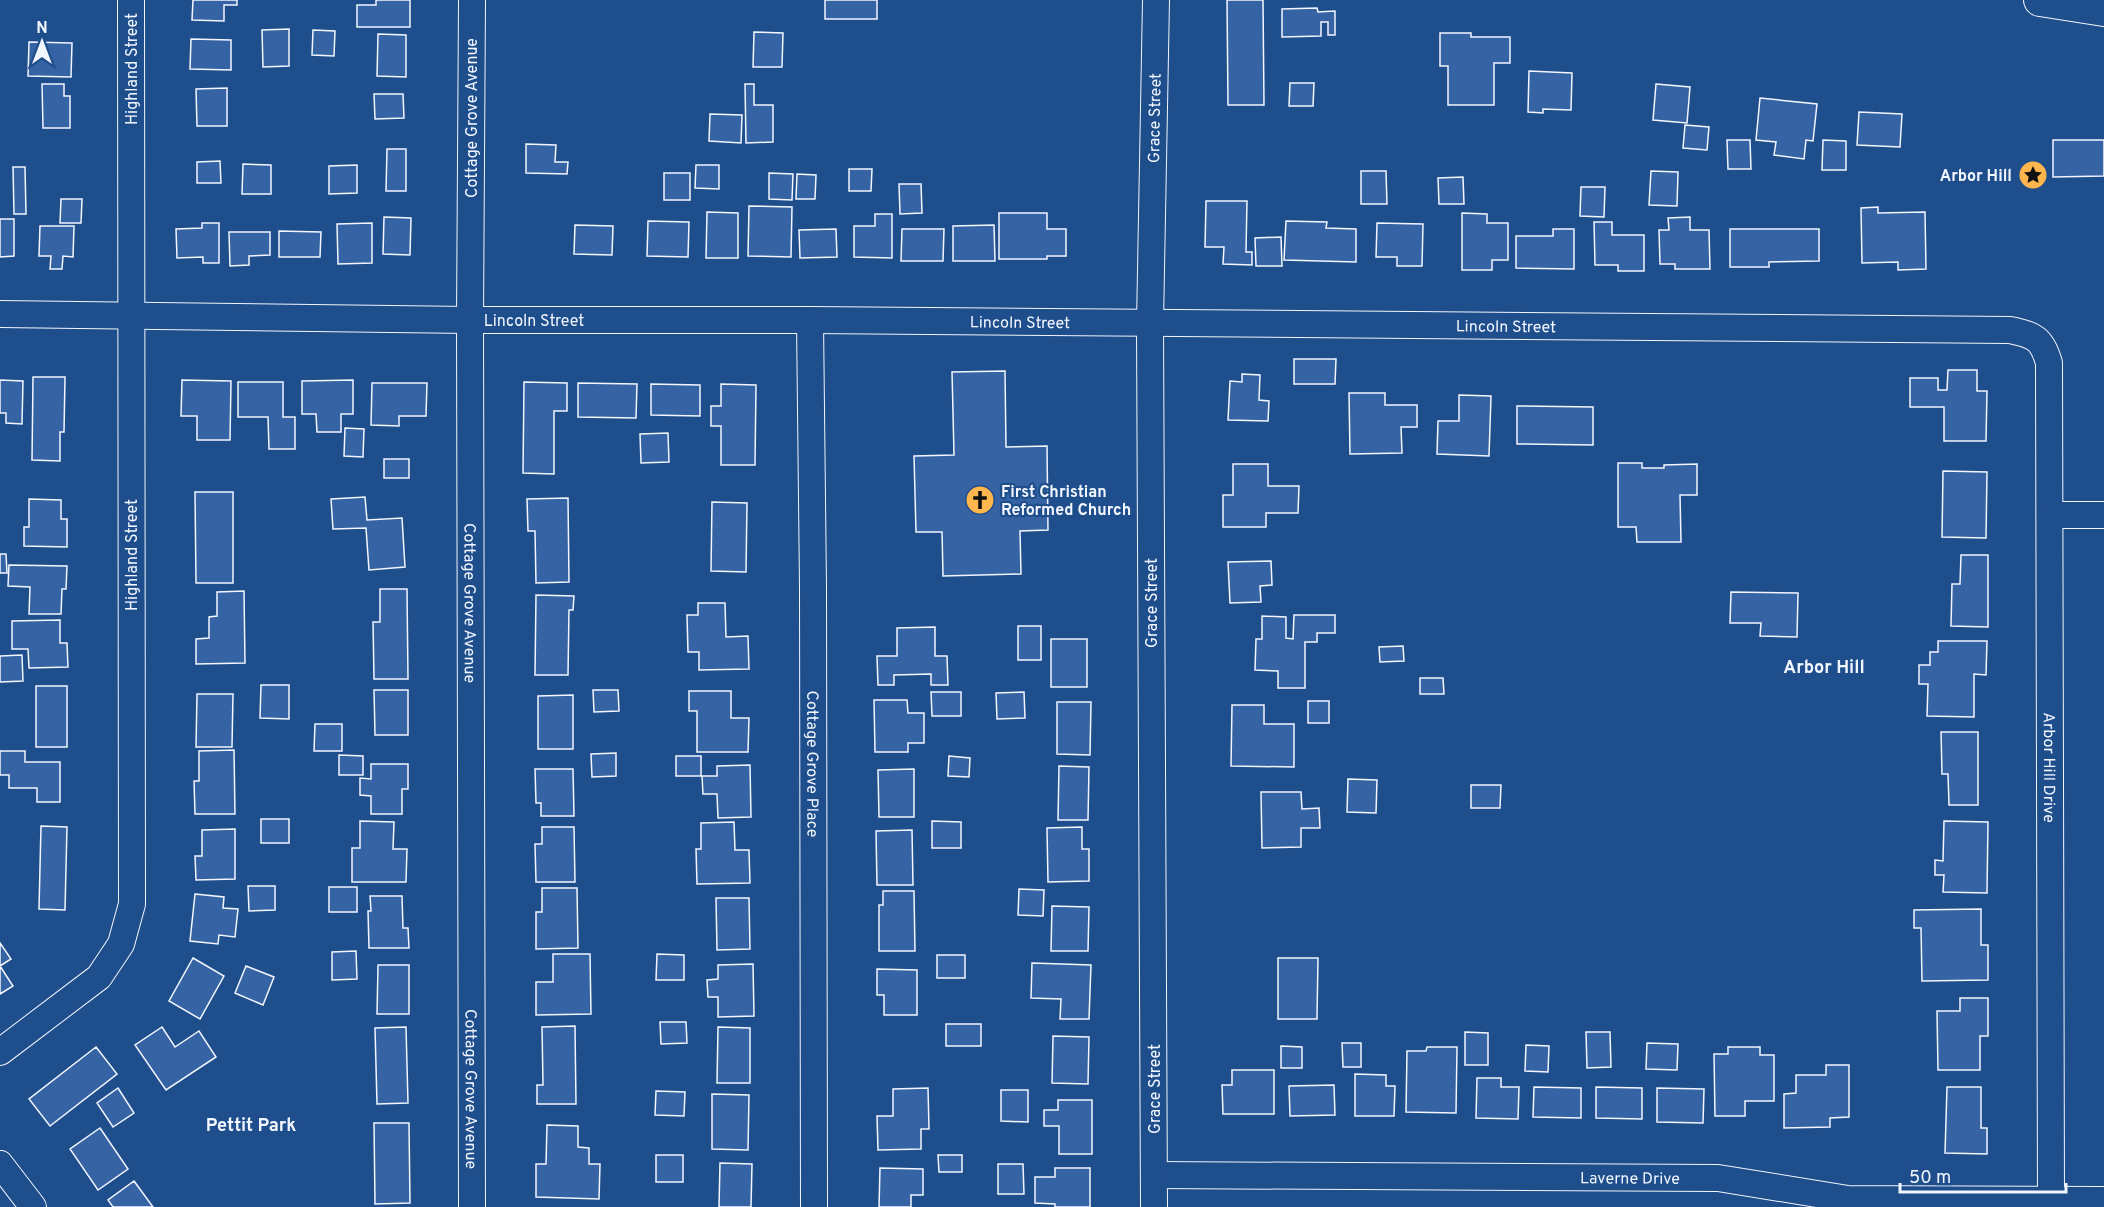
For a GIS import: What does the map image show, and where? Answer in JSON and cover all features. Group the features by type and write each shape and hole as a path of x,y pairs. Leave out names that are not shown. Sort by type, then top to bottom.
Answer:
{"main road":[{"path":"2040,0 2104,10"}],"street":[{"name":"Highland Street","path":"0,1052 99,977 121,944 132,904 131,0"},
{"name":"Cottage Grove Avenue","path":"472,0 470,320 472,1207"},
{"name":"Grace Street","path":"1154,1207 1150,324 1156,0"},
{"name":"Lincoln Street","path":"0,314 470,320 810,320 2010,330 2027,333 2039,340"},
{"name":"Cottage Grove Place","path":"810,320 814,1207"},
{"name":"Arbor Hill Drive","path":"2039,340 2049,363 2051,1200"},
{"path":"2050,515 2104,515"},
{"path":"0,1164 33,1207"},
{"name":"Laverne Drive","path":"1154,1175 1718,1178 1848,1199 2104,1200"}],"building":[{"path":"193,0 237,0 237,5 224,5 224,21 192,20"},
{"path":"376,0 410,0 410,27 357,27 357,5 376,5"},
{"path":"825,0 877,0 877,19 825,19"},
{"path":"1227,0 1263,0 1264,105 1228,105"},
{"path":"1317,8 1318,12 1335,11 1335,35 1328,35 1328,22 1321,22 1321,36 1282,37 1282,9"},
{"path":"289,29 289,66 263,67 262,30"},
{"path":"313,30 335,31 334,56 312,55"},
{"path":"754,32 783,33 782,67 753,67"},
{"path":"1440,33 1471,33 1471,37 1510,37 1510,63 1494,63 1494,105 1448,105 1448,66 1440,66"},
{"path":"378,34 406,35 406,77 377,76"},
{"path":"191,39 231,40 231,70 190,69"},
{"path":"29,42 72,43 71,77 28,76"},
{"path":"1529,71 1572,73 1571,110 1543,109 1543,113 1528,112"},
{"path":"1290,83 1314,83 1313,106 1289,106"},
{"path":"42,84 64,84 64,96 70,96 70,128 43,128"},
{"path":"745,84 754,84 754,105 773,105 773,142 746,143"},
{"path":"1656,84 1690,87 1687,123 1653,120"},
{"path":"227,88 227,126 197,126 196,89"},
{"path":"374,94 403,94 404,118 375,119"},
{"path":"1760,98 1817,104 1813,141 1806,140 1804,159 1774,155 1776,142 1756,140"},
{"path":"1859,112 1902,114 1900,147 1857,145"},
{"path":"710,114 742,115 741,143 709,141"},
{"path":"1685,125 1709,127 1707,150 1683,148"},
{"path":"1727,140 1750,140 1751,169 1728,169"},
{"path":"1823,140 1846,141 1846,170 1822,170"},
{"path":"2053,140 2104,140 2104,176 2053,177"},
{"path":"526,144 556,145 555,162 568,162 567,174 526,173"},
{"path":"387,149 406,149 406,191 386,191"},
{"path":"220,161 221,183 197,183 197,162"},
{"path":"243,164 271,165 271,194 242,194"},
{"path":"357,165 357,193 329,194 329,166"},
{"path":"696,165 719,165 719,189 695,188"},
{"path":"13,167 25,167 26,214 14,214"},
{"path":"849,169 872,169 871,191 849,191"},
{"path":"1361,171 1386,171 1387,204 1361,204"},
{"path":"1651,171 1678,172 1677,206 1649,205"},
{"path":"664,173 690,173 690,200 664,200"},
{"path":"769,173 793,174 792,200 769,199"},
{"path":"797,174 816,175 815,199 796,199"},
{"path":"1463,177 1464,204 1439,204 1438,178"},
{"path":"899,184 921,184 922,213 900,214"},
{"path":"1581,187 1605,187 1604,217 1580,216"},
{"path":"61,199 82,199 81,223 60,223"},
{"path":"1206,201 1247,201 1246,252 1252,252 1252,265 1223,264 1224,247 1205,247"},
{"path":"749,206 792,207 791,257 748,256"},
{"path":"1878,207 1878,213 1925,212 1926,269 1898,270 1898,262 1862,263 1861,208"},
{"path":"707,212 738,213 738,258 706,258"},
{"path":"999,213 1047,213 1047,229 1066,229 1066,256 1047,256 1047,259 999,259"},
{"path":"1462,213 1487,214 1487,223 1508,223 1508,260 1492,260 1492,270 1462,270"},
{"path":"875,214 892,214 892,258 854,257 854,226 875,226"},
{"path":"384,217 411,218 410,255 383,254"},
{"path":"1690,217 1690,230 1709,230 1710,269 1675,269 1675,264 1660,264 1659,230 1669,230 1668,218"},
{"path":"0,219 14,219 14,256 0,257"},
{"path":"648,221 689,222 688,257 647,256"},
{"path":"1286,221 1327,222 1326,228 1356,229 1356,262 1284,260"},
{"path":"1594,222 1612,222 1612,235 1644,235 1644,271 1618,271 1618,265 1595,265"},
{"path":"202,223 219,223 219,263 203,263 203,257 177,258 176,229 202,228"},
{"path":"372,223 372,263 338,264 337,224"},
{"path":"1377,223 1423,224 1422,266 1397,266 1397,257 1376,257"},
{"path":"575,225 613,226 612,255 574,254"},
{"path":"994,225 995,261 953,261 953,226"},
{"path":"40,226 74,226 73,257 63,256 62,269 50,269 51,256 39,256"},
{"path":"836,229 837,257 800,258 799,230"},
{"path":"902,229 944,229 943,261 901,261"},
{"path":"1553,229 1574,229 1574,269 1516,268 1516,236 1553,236"},
{"path":"1730,229 1819,229 1819,261 1769,262 1769,267 1730,267"},
{"path":"279,231 321,232 320,257 279,257"},
{"path":"229,232 270,232 270,255 249,256 249,265 230,266"},
{"path":"1281,237 1282,266 1256,266 1255,238"},
{"path":"1294,359 1336,359 1335,384 1294,384"},
{"path":"1948,370 1977,370 1977,391 1987,391 1986,441 1944,441 1944,407 1910,407 1910,378 1938,378 1938,390 1947,390"},
{"path":"1005,371 1006,447 1047,446 1048,530 1020,531 1021,574 943,576 942,532 916,532 914,456 954,455 952,372"},
{"path":"1242,374 1260,375 1259,400 1269,401 1268,421 1228,420 1230,381 1242,382"},
{"path":"33,377 65,377 64,432 60,432 60,461 32,460"},
{"path":"0,380 23,381 22,424 6,423 6,413 0,413"},
{"path":"182,380 231,381 230,440 197,440 197,416 181,416"},
{"path":"353,380 353,414 341,414 341,432 317,432 316,414 302,414 302,381"},
{"path":"238,382 283,382 283,417 295,417 295,449 269,449 268,417 238,417"},
{"path":"524,382 567,383 567,411 554,411 554,474 523,473"},
{"path":"372,383 427,383 426,416 399,416 399,426 371,425"},
{"path":"578,383 637,384 636,418 578,417"},
{"path":"651,384 700,385 700,416 651,415"},
{"path":"721,384 756,385 755,465 721,465 721,426 711,426 711,406 721,406"},
{"path":"1349,393 1385,393 1385,405 1417,405 1417,427 1401,427 1402,453 1350,454"},
{"path":"1459,395 1491,396 1489,456 1437,454 1438,421 1459,421"},
{"path":"1517,406 1593,407 1593,445 1517,444"},
{"path":"345,428 364,429 363,457 344,456"},
{"path":"668,433 669,462 641,463 640,434"},
{"path":"384,459 409,459 409,478 384,478"},
{"path":"1618,463 1642,463 1642,468 1697,464 1697,495 1680,495 1681,542 1637,542 1636,527 1618,527"},
{"path":"1233,464 1268,464 1268,486 1299,486 1298,513 1266,513 1266,527 1223,527 1223,495 1233,495"},
{"path":"1943,471 1987,472 1986,538 1942,537"},
{"path":"195,492 233,492 233,583 196,583"},
{"path":"365,497 367,520 402,518 405,567 369,570 366,528 333,529 331,499"},
{"path":"568,498 569,582 536,583 535,531 528,531 527,499"},
{"path":"29,499 61,500 61,519 67,519 67,547 24,546 24,527 29,527"},
{"path":"712,502 747,503 746,572 711,571"},
{"path":"0,554 6,554 7,573 0,573"},
{"path":"1961,555 1988,555 1988,627 1951,626 1952,584 1960,584"},
{"path":"1271,561 1272,585 1260,586 1261,602 1230,603 1228,562"},
{"path":"9,565 67,566 66,589 62,589 61,614 29,614 30,587 8,586"},
{"path":"380,589 407,589 408,679 374,679 373,622 380,622"},
{"path":"244,591 245,663 196,664 196,639 209,638 209,617 217,616 217,592"},
{"path":"1731,592 1798,593 1797,637 1760,636 1761,623 1730,623"},
{"path":"536,595 574,596 573,610 569,610 568,675 535,675"},
{"path":"698,603 725,603 726,637 748,636 749,669 699,670 699,652 688,652 687,615 698,615"},
{"path":"1294,615 1335,615 1335,633 1317,633 1317,642 1305,642 1305,688 1278,688 1278,671 1255,670 1256,639 1262,639 1262,616 1286,617 1286,638 1293,639"},
{"path":"60,620 60,643 67,643 68,667 29,668 28,649 12,649 12,621"},
{"path":"1018,626 1041,626 1041,660 1018,660"},
{"path":"935,627 935,656 947,656 948,685 931,685 931,674 894,675 894,685 878,685 877,656 897,656 897,628"},
{"path":"1051,639 1087,639 1087,687 1051,687"},
{"path":"1938,641 1987,641 1986,675 1974,674 1974,717 1927,716 1928,684 1919,684 1919,665 1930,665 1930,652 1938,652"},
{"path":"1403,646 1404,661 1380,662 1379,647"},
{"path":"22,655 23,681 0,682 0,656"},
{"path":"1420,678 1443,678 1444,694 1420,694"},
{"path":"261,685 289,685 289,719 260,718"},
{"path":"36,686 67,686 67,747 36,747"},
{"path":"374,690 408,690 408,735 375,735"},
{"path":"593,690 618,690 619,711 594,712"},
{"path":"689,691 731,691 731,718 749,718 748,752 697,752 697,711 689,711"},
{"path":"931,692 961,692 961,716 932,716"},
{"path":"1024,692 1025,718 997,719 996,693"},
{"path":"197,694 233,694 232,747 196,747"},
{"path":"573,695 573,749 538,749 538,696"},
{"path":"874,700 907,700 908,713 924,713 924,743 908,743 908,752 875,752"},
{"path":"1308,701 1329,701 1329,723 1308,723"},
{"path":"1057,702 1091,702 1090,755 1057,754"},
{"path":"1232,705 1264,705 1264,724 1294,724 1294,767 1231,766"},
{"path":"315,724 342,724 342,751 314,751"},
{"path":"1941,732 1978,732 1978,805 1949,805 1948,774 1942,774"},
{"path":"234,750 235,814 195,814 194,781 199,781 199,751"},
{"path":"0,751 25,751 25,762 60,762 60,802 37,802 37,788 9,788 9,775 0,775"},
{"path":"616,753 616,776 592,777 591,754"},
{"path":"339,755 363,756 363,775 339,775"},
{"path":"676,756 701,756 701,776 676,776"},
{"path":"949,756 970,758 969,777 948,776"},
{"path":"371,764 408,764 408,789 402,789 402,814 371,814 371,796 360,795 360,778 371,779"},
{"path":"750,765 751,817 718,818 717,794 703,794 702,776 717,776 717,766"},
{"path":"1059,766 1089,767 1088,820 1058,820"},
{"path":"535,769 573,769 574,816 541,816 541,803 536,803"},
{"path":"914,769 914,817 879,817 878,770"},
{"path":"1348,779 1377,780 1376,813 1347,812"},
{"path":"1471,785 1501,785 1500,808 1471,808"},
{"path":"1261,792 1301,792 1302,809 1319,808 1320,828 1301,828 1301,847 1262,848"},
{"path":"261,819 289,819 289,843 261,843"},
{"path":"360,821 394,822 393,849 407,849 406,882 352,882 352,848 360,848"},
{"path":"932,821 961,822 961,848 932,848"},
{"path":"1944,821 1988,822 1987,893 1943,892 1944,875 1935,875 1935,860 1943,861"},
{"path":"734,822 735,850 749,850 750,883 697,884 696,849 701,849 701,823"},
{"path":"41,826 67,827 65,910 39,909"},
{"path":"542,827 574,827 575,882 536,882 535,844 542,844"},
{"path":"1082,827 1082,849 1089,849 1089,881 1048,882 1047,828"},
{"path":"235,829 235,879 196,880 195,856 202,856 202,830"},
{"path":"912,830 913,885 877,885 876,831"},
{"path":"248,886 275,886 275,910 249,911"},
{"path":"329,887 357,887 357,912 329,912"},
{"path":"542,888 577,888 578,948 536,949 536,912 542,912"},
{"path":"1019,889 1044,890 1043,916 1018,915"},
{"path":"883,891 914,891 915,951 879,951 879,905 883,905"},
{"path":"195,894 224,897 223,908 238,909 235,937 219,935 218,944 190,941"},
{"path":"370,896 402,896 403,928 408,928 409,948 369,948"},
{"path":"716,898 749,898 750,949 717,950"},
{"path":"1052,906 1089,907 1088,951 1051,951"},
{"path":"1981,909 1981,945 1988,945 1988,980 1922,981 1921,928 1914,928 1914,910"},
{"path":"0,943 11,959 0,966"},
{"path":"356,951 357,979 332,980 332,952"},
{"path":"553,954 590,954 591,1014 536,1015 536,982 553,982"},
{"path":"657,954 684,955 684,980 656,980"},
{"path":"937,955 965,955 965,978 937,978"},
{"path":"193,958 224,976 200,1019 169,1001"},
{"path":"1278,958 1318,958 1317,1019 1278,1019"},
{"path":"1032,963 1091,965 1089,1019 1060,1019 1061,999 1031,998"},
{"path":"753,964 754,1016 718,1017 718,997 708,997 707,980 718,979 718,965"},
{"path":"378,965 409,965 409,1014 377,1014"},
{"path":"0,966 13,986 0,994"},
{"path":"246,966 274,977 263,1005 235,993"},
{"path":"877,969 917,970 917,1015 884,1015 884,995 877,995"},
{"path":"1960,998 1988,998 1988,1036 1980,1036 1980,1070 1938,1070 1937,1011 1960,1011"},
{"path":"660,1022 686,1022 687,1043 661,1044"},
{"path":"946,1024 981,1024 981,1046 946,1046"},
{"path":"575,1026 576,1104 537,1104 537,1085 543,1085 542,1027"},
{"path":"162,1027 175,1047 199,1031 216,1057 166,1090 135,1045"},
{"path":"406,1027 408,1103 377,1104 375,1028"},
{"path":"718,1027 750,1028 750,1083 717,1083"},
{"path":"1465,1032 1488,1033 1488,1065 1465,1065"},
{"path":"1586,1032 1610,1032 1611,1067 1587,1068"},
{"path":"1053,1036 1089,1037 1088,1084 1052,1083"},
{"path":"1342,1043 1361,1043 1361,1067 1343,1067"},
{"path":"1647,1043 1678,1044 1677,1070 1646,1069"},
{"path":"1526,1045 1549,1046 1548,1072 1525,1071"},
{"path":"1281,1046 1302,1047 1302,1068 1281,1068"},
{"path":"96,1047 117,1074 50,1126 29,1099"},
{"path":"1427,1047 1457,1047 1456,1113 1406,1112 1407,1051 1426,1051"},
{"path":"1728,1047 1760,1047 1760,1055 1774,1055 1774,1101 1745,1101 1745,1116 1715,1116 1714,1054 1728,1054"},
{"path":"1826,1065 1849,1065 1849,1117 1830,1118 1830,1127 1784,1128 1784,1094 1796,1093 1796,1075 1826,1075"},
{"path":"1232,1070 1274,1070 1274,1114 1223,1114 1222,1085 1232,1085"},
{"path":"1355,1074 1386,1075 1386,1086 1395,1086 1394,1116 1355,1116"},
{"path":"1477,1078 1501,1078 1501,1087 1519,1087 1518,1119 1476,1118"},
{"path":"1334,1085 1335,1115 1290,1116 1289,1086"},
{"path":"1534,1087 1581,1088 1581,1118 1533,1117"},
{"path":"1596,1087 1642,1088 1642,1119 1596,1118"},
{"path":"1947,1087 1981,1087 1981,1128 1987,1128 1987,1154 1945,1153"},
{"path":"118,1088 134,1113 113,1127 97,1103"},
{"path":"928,1088 929,1129 921,1129 921,1149 878,1150 877,1116 893,1116 893,1089"},
{"path":"1657,1088 1704,1089 1703,1123 1657,1122"},
{"path":"1001,1090 1028,1090 1028,1122 1001,1121"},
{"path":"656,1091 685,1092 684,1116 655,1115"},
{"path":"712,1094 749,1095 748,1150 712,1149"},
{"path":"1058,1100 1092,1100 1092,1154 1059,1154 1059,1126 1044,1126 1044,1110 1058,1110"},
{"path":"374,1123 409,1123 410,1203 375,1204"},
{"path":"547,1125 578,1126 578,1147 589,1148 589,1164 600,1164 599,1199 536,1197 536,1164 546,1164"},
{"path":"100,1128 128,1169 98,1190 70,1149"},
{"path":"656,1155 683,1155 683,1182 656,1182"},
{"path":"938,1155 962,1155 962,1172 939,1172"},
{"path":"720,1163 752,1164 751,1207 719,1207"},
{"path":"998,1164 1023,1164 1024,1194 998,1194"},
{"path":"880,1168 923,1169 923,1195 911,1195 911,1207 879,1207"},
{"path":"1055,1168 1090,1168 1090,1207 1055,1207 1055,1204 1035,1203 1035,1177 1055,1177"},
{"path":"134,1181 153,1207 113,1207 108,1200"}],"place":[{"name":"Arbor Hill","path":"2033,175"},
{"name":"First Christian Reformed Church","path":"980,500"}],"district":[{"name":"Arbor Hill","path":"1824,667"},
{"name":"Pettit Park","path":"251,1125"}]}
